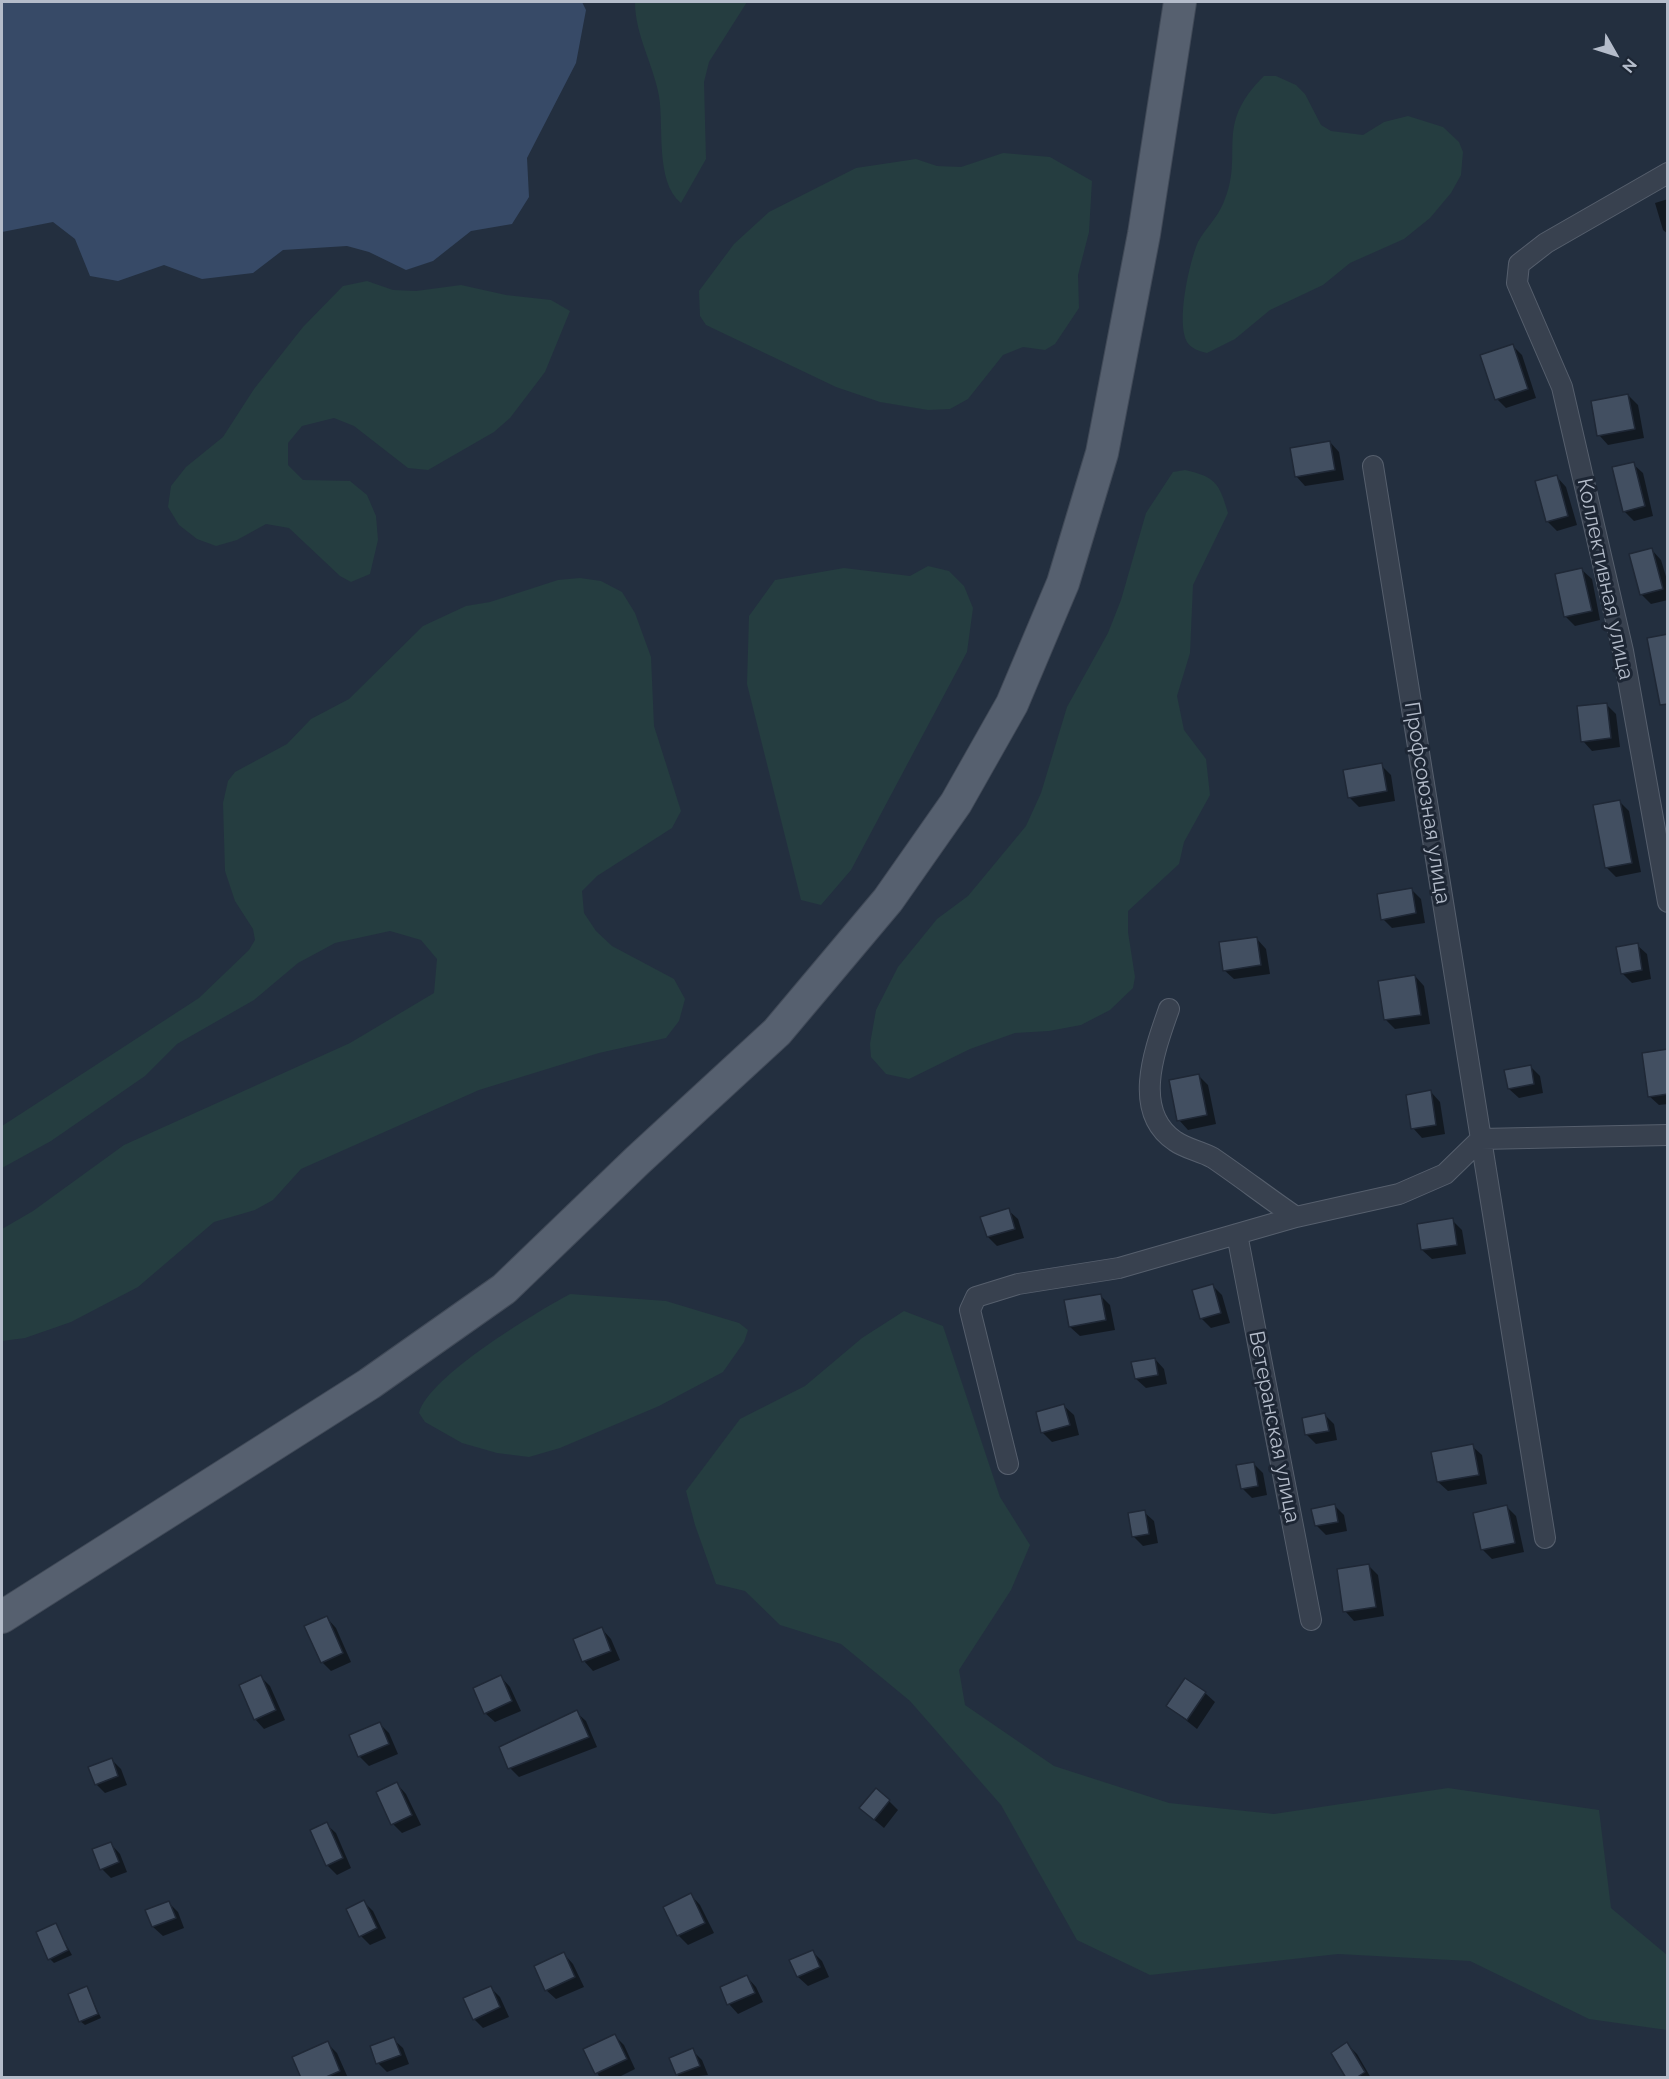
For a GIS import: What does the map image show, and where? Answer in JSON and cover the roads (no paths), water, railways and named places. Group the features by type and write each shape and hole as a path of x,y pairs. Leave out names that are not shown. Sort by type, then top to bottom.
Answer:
{"main road":[{"path":"2,1617 369,1384 504,1289 638,1160 777,1032 888,900 956,803 1007,714 1063,583 1102,453 1144,234 1180,2"}],"street":[{"name":"Коллективная улица","path":"1668,173 1545,243 1519,264 1517,283 1562,387 1623,651 1662,847 1668,902"},
{"name":"Профсоюзная улица","path":"1373,466 1545,1538"},
{"path":"1169,1009 1157,1042 1151,1076 1150,1101 1157,1122 1175,1141 1212,1158 1296,1217"},
{"path":"1008,1464 970,1311 976,1297 1018,1284 1119,1268 1296,1217 1399,1194 1445,1174 1481,1139 1668,1135"},
{"name":"Ветеранская улица","path":"1238,1234 1311,1620"}],"water":[{"path":"2,2 582,2 586,10 576,63 527,158 529,197 512,224 471,231 433,261 406,270 369,252 347,246 283,250 253,273 202,279 164,265 118,281 90,276 75,239 53,222 2,232"}]}
